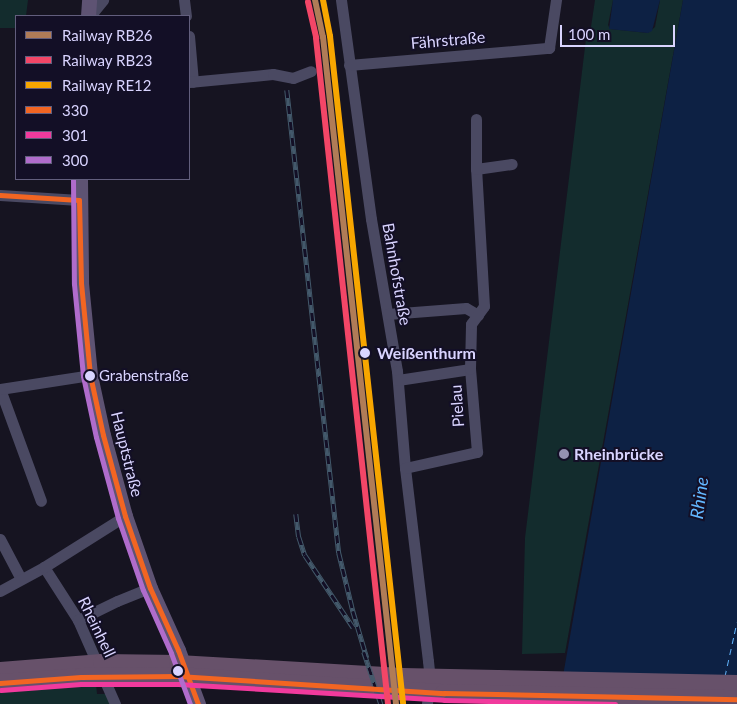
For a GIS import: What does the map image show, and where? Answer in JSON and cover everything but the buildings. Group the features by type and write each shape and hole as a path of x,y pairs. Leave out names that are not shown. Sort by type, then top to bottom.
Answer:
{"highway":[{"path":"0,671 102,663 178,664 411,677 737,684"},
{"path":"0,683 81,677 178,676 444,693 737,699"}],"main road":[{"path":"89,0 89,15"},
{"name":"Hauptstraße","path":"80,180 82,283 90,376 125,516 150,588 178,650 198,704"}],"street":[{"path":"90,15 103,0"},
{"path":"184,0 186,15"},
{"name":"Bahnhofstraße","path":"341,0 348,65 371,219 398,380 405,468 430,679 427,704"},
{"name":"Fährstraße","path":"348,65 549,48 556,0"},
{"path":"190,59 191,82 274,74 293,78 311,71"},
{"name":"Pielau","path":"405,468 477,452 470,369 472,324 484,306 476,169 476,119"},
{"path":"476,169 512,164"},
{"path":"0,195 79,200"},
{"path":"388,314 466,308 478,315"},
{"path":"398,380 470,369"},
{"path":"41,501 0,389 90,376"},
{"path":"0,591 44,568 125,516"},
{"path":"0,539 21,579"},
{"name":"Rheinhell","path":"44,568 78,620 115,704"},
{"path":"78,620 116,601 150,588"}],"green space":[{"path":"0,0 28,0 26,15 15,15 15,28 0,28"},
{"path":"595,0 613,0 608,25 610,29 648,33 655,27 660,0 683,0 565,653 522,654 525,538 586,39 591,27"},
{"path":"96,684 97,694 116,694 117,704 0,704 0,690"}],"water":[{"path":"613,0 660,0 652,31 648,33 609,29"},
{"name":"Rhine","path":"683,0 737,0 737,704 558,704"}],"ferry route":[{"path":"725,676 737,622"}],"railway":[{"path":"287,90 339,553 367,658"},
{"path":"296,514 299,537 305,555 353,627"},
{"path":"364,652 381,704"}],"rail line":[{"name":"RB26","path":"315,0 323,37 396,704"},
{"name":"RE12","path":"323,0 330,36 403,703"},
{"name":"RB23","path":"308,2 316,38 388,704"}],"transit line":[{"name":"300","path":"73,180 74,284 83,376 96,437 118,518 143,590 171,653 190,704"},
{"name":"330","path":"0,195 79,200"},
{"name":"330","path":"79,200 81,283 90,375 103,435 125,516 150,588 178,650 198,704"},
{"name":"330","path":"0,683 81,677 178,676 444,693 737,699"},
{"name":"301","path":"1,690 81,684 178,684 444,700 615,704"}],"place":[{"name":"Weißenthurm","path":"365,353"},
{"name":"Grabenstraße","path":"90,376"},
{"name":"Rheinbrücke","path":"564,454"}]}
